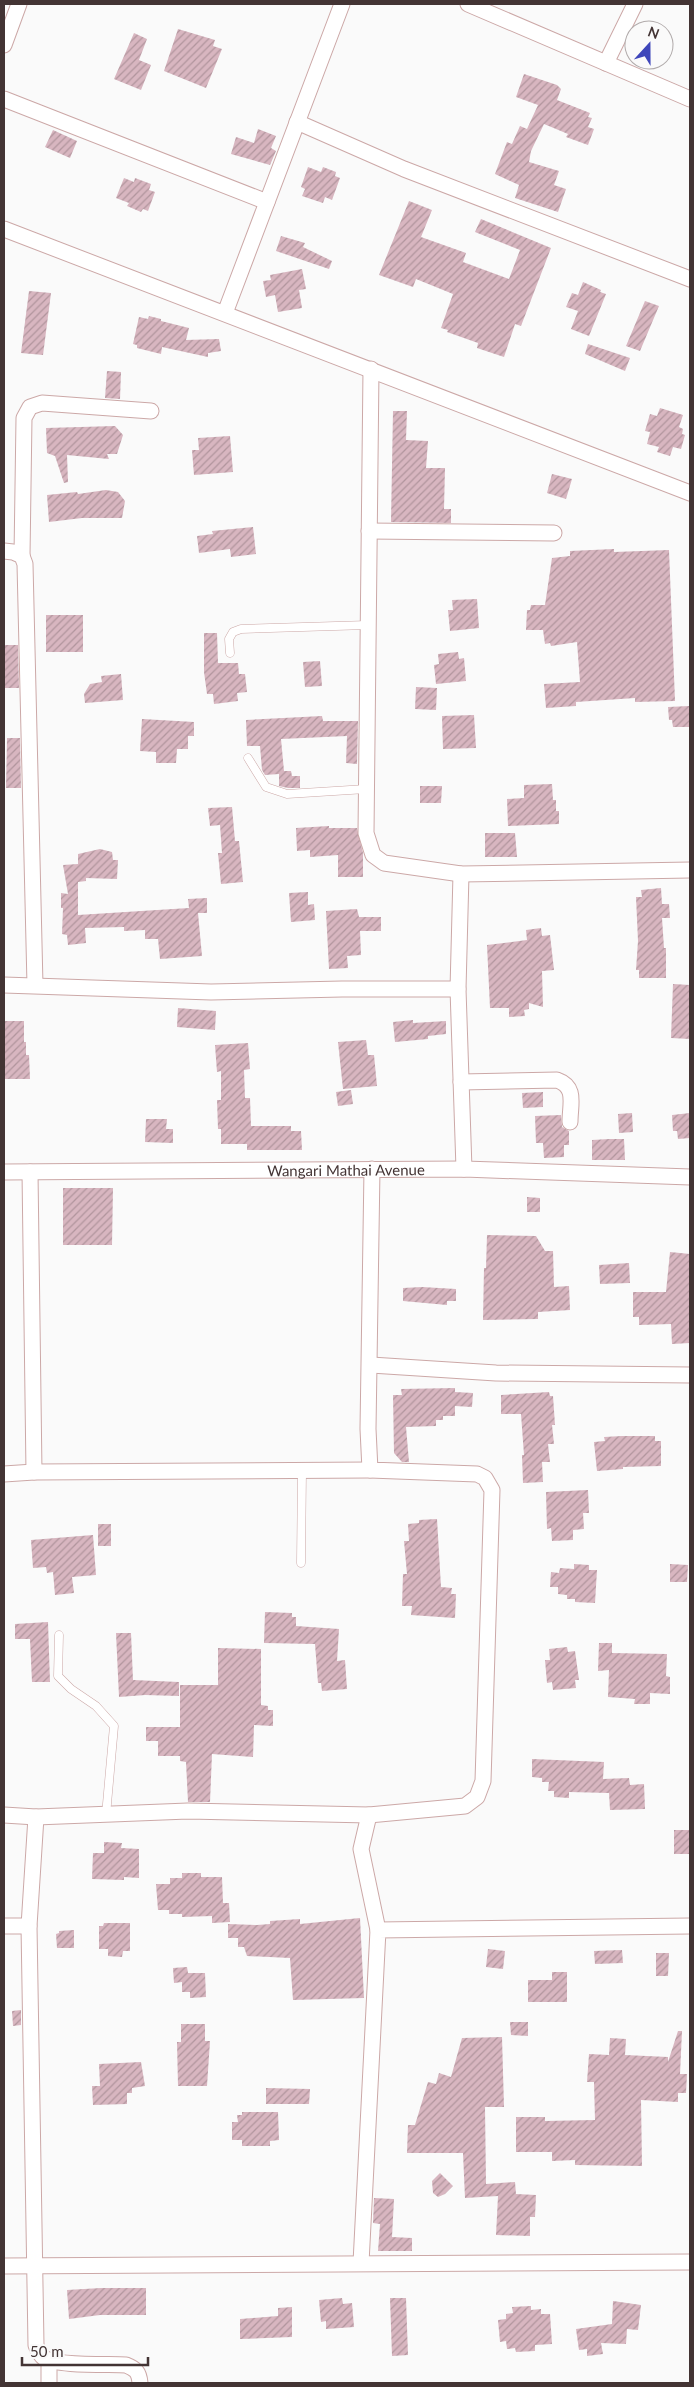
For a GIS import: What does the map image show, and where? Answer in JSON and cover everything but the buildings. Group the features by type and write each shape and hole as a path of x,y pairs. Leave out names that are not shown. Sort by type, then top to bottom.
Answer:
{"street":[{"path":"4,45 19,4"},
{"path":"225,314 342,4"},
{"path":"468,4 690,100"},
{"path":"606,63 635,4"},
{"path":"4,99 267,202"},
{"path":"297,122 404,169 690,279"},
{"path":"4,229 690,493"},
{"path":"371,369 366,833 373,855 384,862 403,867 461,874 690,870"},
{"path":"35,985 25,564 22,556 24,418 30,407 42,403 151,411"},
{"path":"369,531 554,533"},
{"path":"4,551 22,556"},
{"path":"461,874 458,989 464,1169"},
{"path":"4,985 211,992 342,988 458,989"},
{"path":"461,1082 562,1082 570,1089 570,1122"},
{"path":"370,1470 368,1428 371,1365 372,1169"},
{"name":"Wangari Mathai Avenue","path":"4,1172 464,1169 690,1178"},
{"path":"30,1172 34,1472"},
{"path":"371,1365 496,1372 690,1375"},
{"path":"4,1474 34,1472 370,1470 477,1474 485,1478 492,1490 482,1781 477,1797 465,1806 370,1815 188,1811 36,1817 4,1815"},
{"path":"361,2263 378,1930 361,1849 370,1815"},
{"path":"36,1817 29,1926 36,2344 39,2353 49,2360 126,2364 135,2369 140,2375 140,2383"},
{"path":"4,1926 29,1926"},
{"path":"378,1930 690,1926"},
{"path":"4,2266 690,2262"},
{"path":"49,2360 49,2383"}],"lane":[{"path":"230,653 229,640 233,632 240,628 368,625"},
{"path":"248,758 266,788 287,794 366,789"},
{"path":"301,1562 302,1470"},
{"path":"59,1635 58,1676 71,1689 96,1706 114,1726 106,1815"}]}
